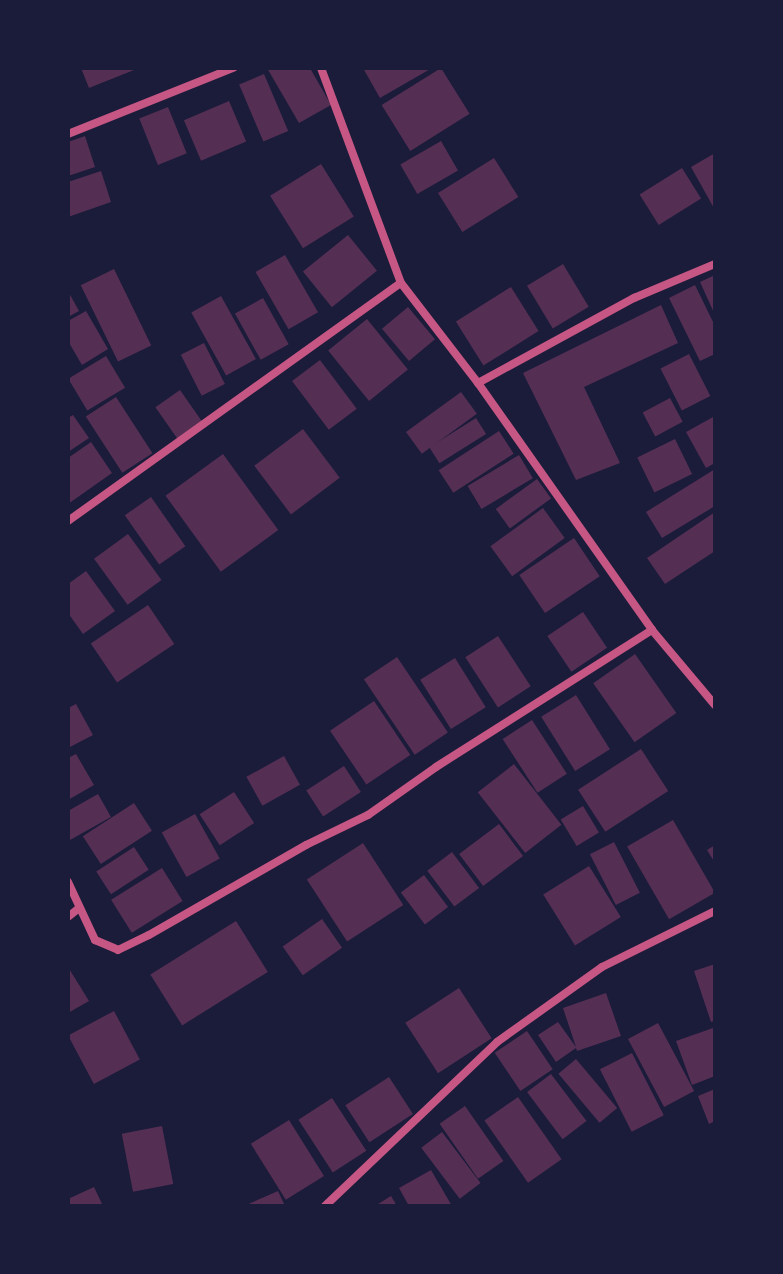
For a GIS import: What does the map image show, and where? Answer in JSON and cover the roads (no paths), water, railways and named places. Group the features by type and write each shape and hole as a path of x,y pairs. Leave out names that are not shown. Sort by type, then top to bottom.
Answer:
{"street":[{"path":"68,134 233,68"},
{"path":"323,69 401,283 478,383 652,630 715,705"},
{"path":"478,383 634,298 715,264"},
{"path":"68,521 401,283"},
{"path":"68,882 95,940 104,947 118,950 306,845 368,815 436,767 652,630"},
{"path":"68,917 79,908"},
{"path":"325,1206 497,1042 602,967 715,911"}]}
